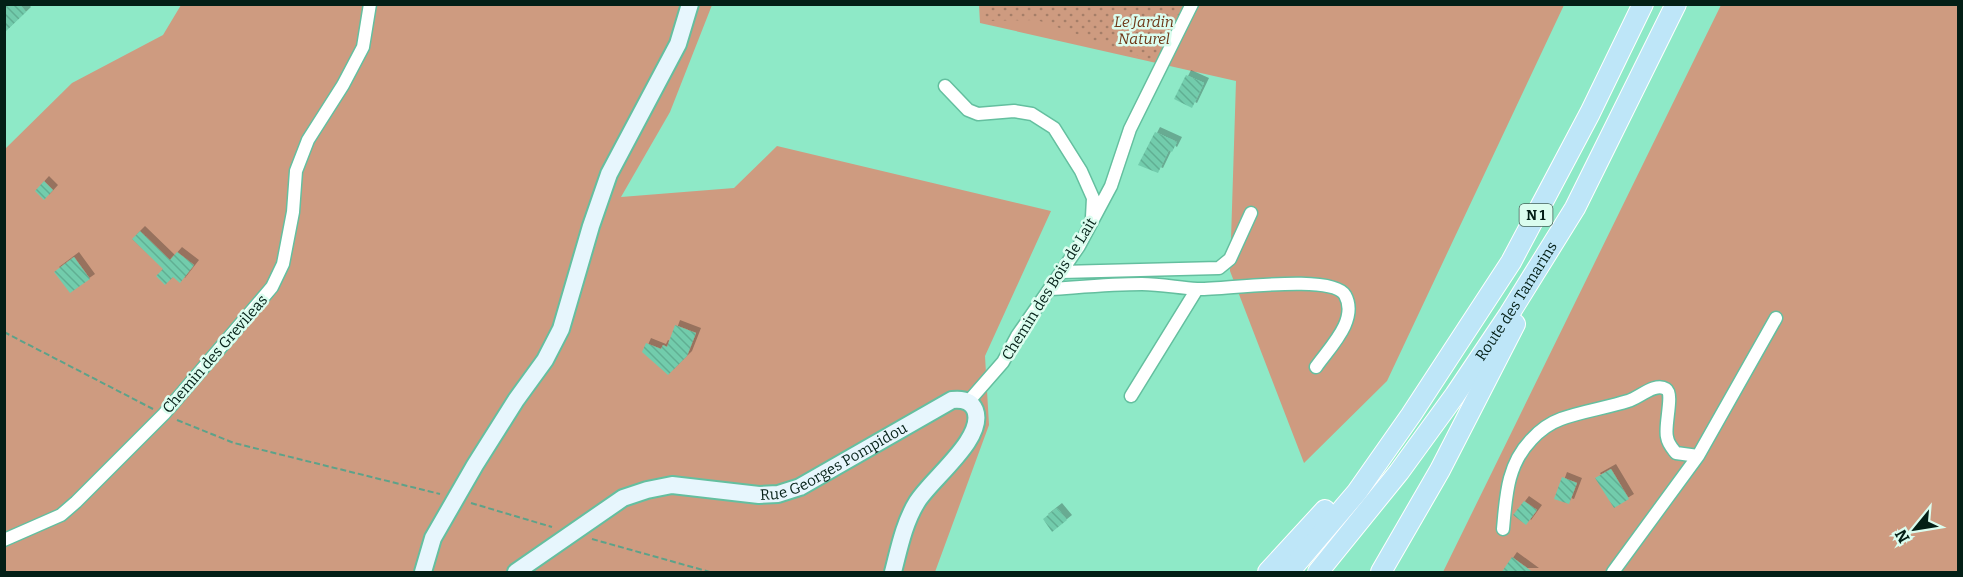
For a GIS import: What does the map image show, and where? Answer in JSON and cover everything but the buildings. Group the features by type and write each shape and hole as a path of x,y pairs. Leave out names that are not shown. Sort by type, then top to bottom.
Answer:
{"highway":[{"name":"Route des Tamarins","path":"1289,573 1357,492 1412,415 1511,262 1585,123 1643,4"},
{"name":"Route des Tamarins","path":"1318,573 1399,472 1455,395 1508,316 1575,208 1676,4"},
{"path":"1382,573 1440,470 1575,208"},
{"path":"1268,573 1412,415"}],"main road":[{"path":"423,573 433,538 516,400 545,360 561,329 591,226 609,174 678,44 690,4"},
{"name":"Rue Georges Pompidou","path":"516,573 623,498 672,485 759,495 778,494 800,487 952,400 960,399 968,402"},
{"path":"892,573 905,529 917,503 928,486 967,443 975,430 976,411 968,402"}],"street":[{"name":"Chemin des Grevileas","path":"4,540 61,515 76,502 164,414 272,287 283,264 293,212 296,171 308,140 343,85 363,47 370,4"},
{"name":"Chemin des Bois de Lait","path":"968,402 1003,362 1017,336 1051,289 1092,221 1111,186 1130,129 1192,4"},
{"path":"945,86 968,110 978,114 1014,111 1032,114 1054,128 1081,171 1093,198 1092,221"},
{"path":"1061,272 1219,268 1230,259 1251,213"},
{"path":"1051,289 1142,284 1197,289 1313,284 1336,287 1344,294 1349,313 1346,325 1316,367"},
{"path":"1131,396 1197,289"},
{"path":"1612,573 1698,456 1776,318"},
{"path":"1503,529 1510,472 1520,451 1539,432 1560,419 1632,400 1656,387 1664,387 1669,391 1670,398 1666,435 1669,444 1676,453 1698,456"}],"path":[{"path":"4,332 164,414 234,443 456,498 710,573"}],"green space":[{"path":"181,5 712,5 670,112 621,197 734,188 777,146 1051,211 985,356 989,425 935,572 5,572 5,149 72,83 163,35"},
{"path":"979,5 1564,5 1387,381 1304,463 1230,271 1236,81 980,23"},
{"name":"Le Jardin Naturel","path":"984,5 1185,5 1158,63 1037,20 984,21"},
{"path":"1721,5 1958,5 1958,572 1443,572"}]}
